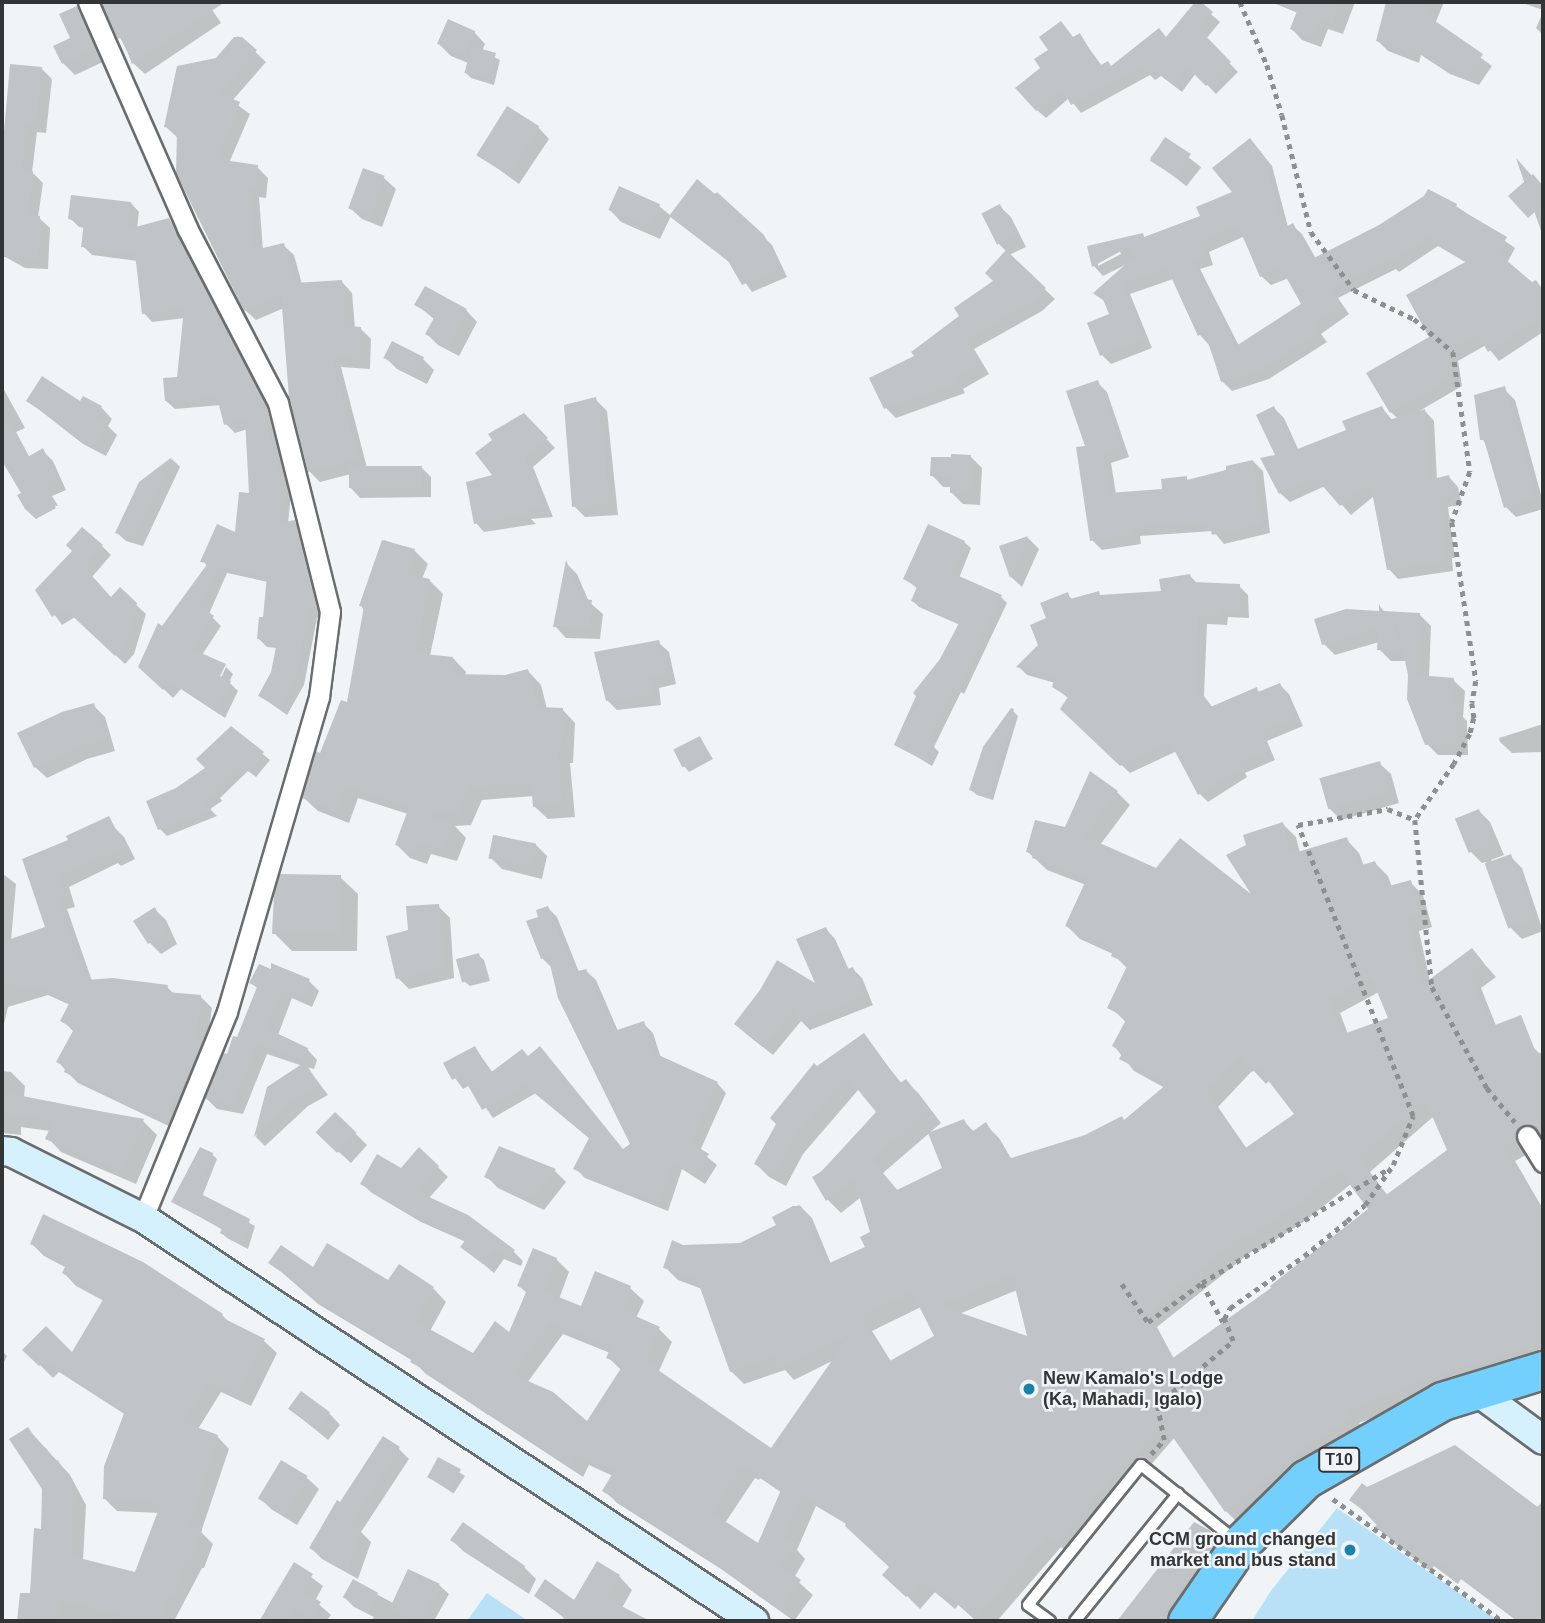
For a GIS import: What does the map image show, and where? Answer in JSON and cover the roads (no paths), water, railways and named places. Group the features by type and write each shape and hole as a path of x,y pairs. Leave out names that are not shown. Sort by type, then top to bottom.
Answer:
{"highway":[{"name":"T10","path":"1187,1621 1240,1544 1306,1479 1442,1401 1543,1370"}],"street":[{"path":"88,2 187,228 278,403 330,612 319,697 228,1012 143,1217"},
{"path":"1527,1136 1543,1162"},
{"path":"2,1151 11,1152 143,1217 754,1621"},
{"path":"1478,1392 1543,1440"}],"lane":[{"path":"1050,1621 1028,1605 1141,1465 1240,1544"},
{"path":"1075,1621 1178,1494"}],"place":[{"name":"New Kamalo's Lodge (Ka, Mahadi, Igalo)","path":"1029,1389"},
{"name":"CCM ground changed market and bus stand","path":"1350,1550"}]}
